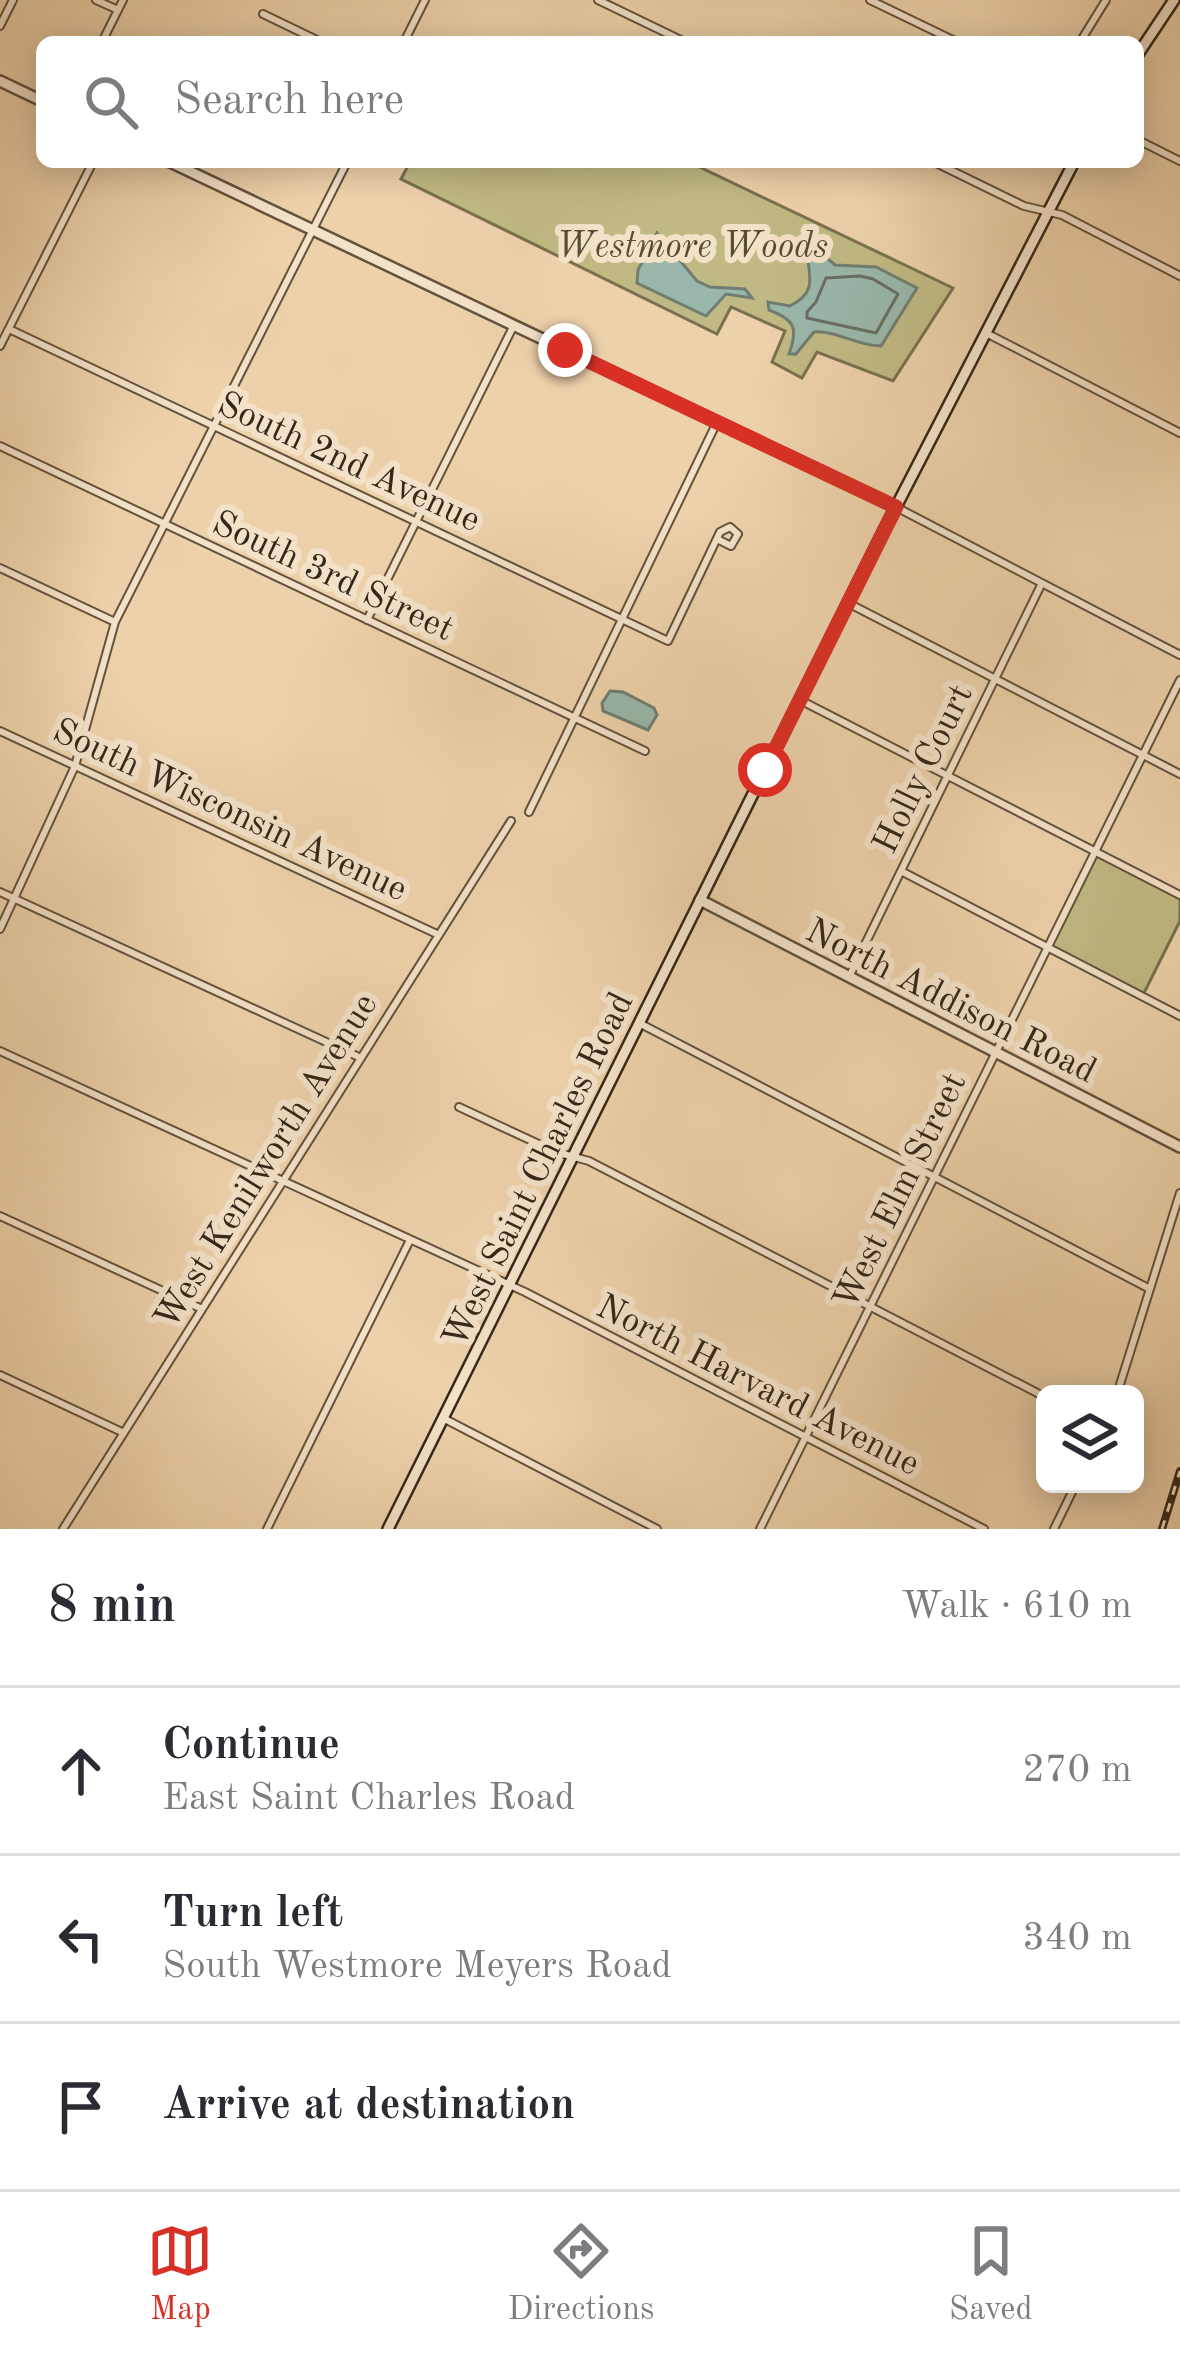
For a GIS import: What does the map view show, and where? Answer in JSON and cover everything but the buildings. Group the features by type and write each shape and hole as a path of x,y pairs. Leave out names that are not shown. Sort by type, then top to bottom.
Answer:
{"main road":[{"path":"1144,45 1174,0"},
{"path":"0,81 36,98"},
{"path":"183,168 896,507"},
{"name":"West Saint Charles Road","path":"388,1529 896,507 1071,168"},
{"name":"North Addison Road","path":"700,899 1180,1147"}],"street":[{"path":"0,26 13,0"},
{"path":"97,0 118,10"},
{"path":"105,36 123,0"},
{"path":"407,36 425,0"},
{"path":"598,0 673,36"},
{"path":"870,0 945,36"},
{"path":"1084,36 1106,0"},
{"path":"263,14 309,36"},
{"path":"1144,143 1180,161"},
{"path":"0,346 90,168"},
{"path":"0,929 75,766 115,622 343,168"},
{"path":"946,168 1024,206 1062,215 1180,276"},
{"path":"368,620 514,326"},
{"name":"South 2nd Avenue","path":"9,328 668,640 719,540"},
{"path":"986,333 1180,433"},
{"path":"529,812 717,422"},
{"name":"South 3rd Street","path":"0,446 645,751"},
{"path":"896,507 1180,655"},
{"path":"0,568 115,622"},
{"name":"Holly Court","path":"849,976 1042,583"},
{"path":"848,603 1180,774"},
{"name":"West Elm Street","path":"760,1529 1180,680"},
{"path":"800,700 1180,895"},
{"name":"South Wisconsin Avenue","path":"0,731 439,935"},
{"name":"West Kenilworth Avenue","path":"63,1529 511,821"},
{"path":"901,871 1180,1016"},
{"path":"0,892 361,1058"},
{"path":"639,1023 1150,1289"},
{"name":"North Harvard Avenue","path":"0,1051 509,1286 984,1529"},
{"path":"459,1107 590,1161 1036,1392"},
{"path":"1120,1385 1180,1193"},
{"path":"0,1216 202,1309"},
{"path":"267,1529 410,1240"},
{"path":"0,1376 124,1432"},
{"path":"443,1418 657,1529"},
{"path":"1054,1529 1072,1493"}],"green space":[{"name":"Westmore Woods","path":"407,168 702,168 953,288 893,381 817,352 802,378 772,362 785,331 731,307 717,334 401,179"},
{"path":"1096,855 1180,898 1180,921 1143,995 1051,947"}],"water":[{"path":"657,233 697,281 710,287 745,289 752,298 726,294 706,316 637,283 638,270"},
{"path":"813,246 835,265 876,267 917,288 881,346 814,332 796,354 789,354 792,326 769,310 768,302 790,306 805,295 810,283 807,252"},
{"path":"610,691 623,692 654,708 657,715 648,730 603,711"}],"railway":[{"path":"1162,1529 1180,1471"}],"route":[{"path":"565,350 896,507 765,770"}]}
